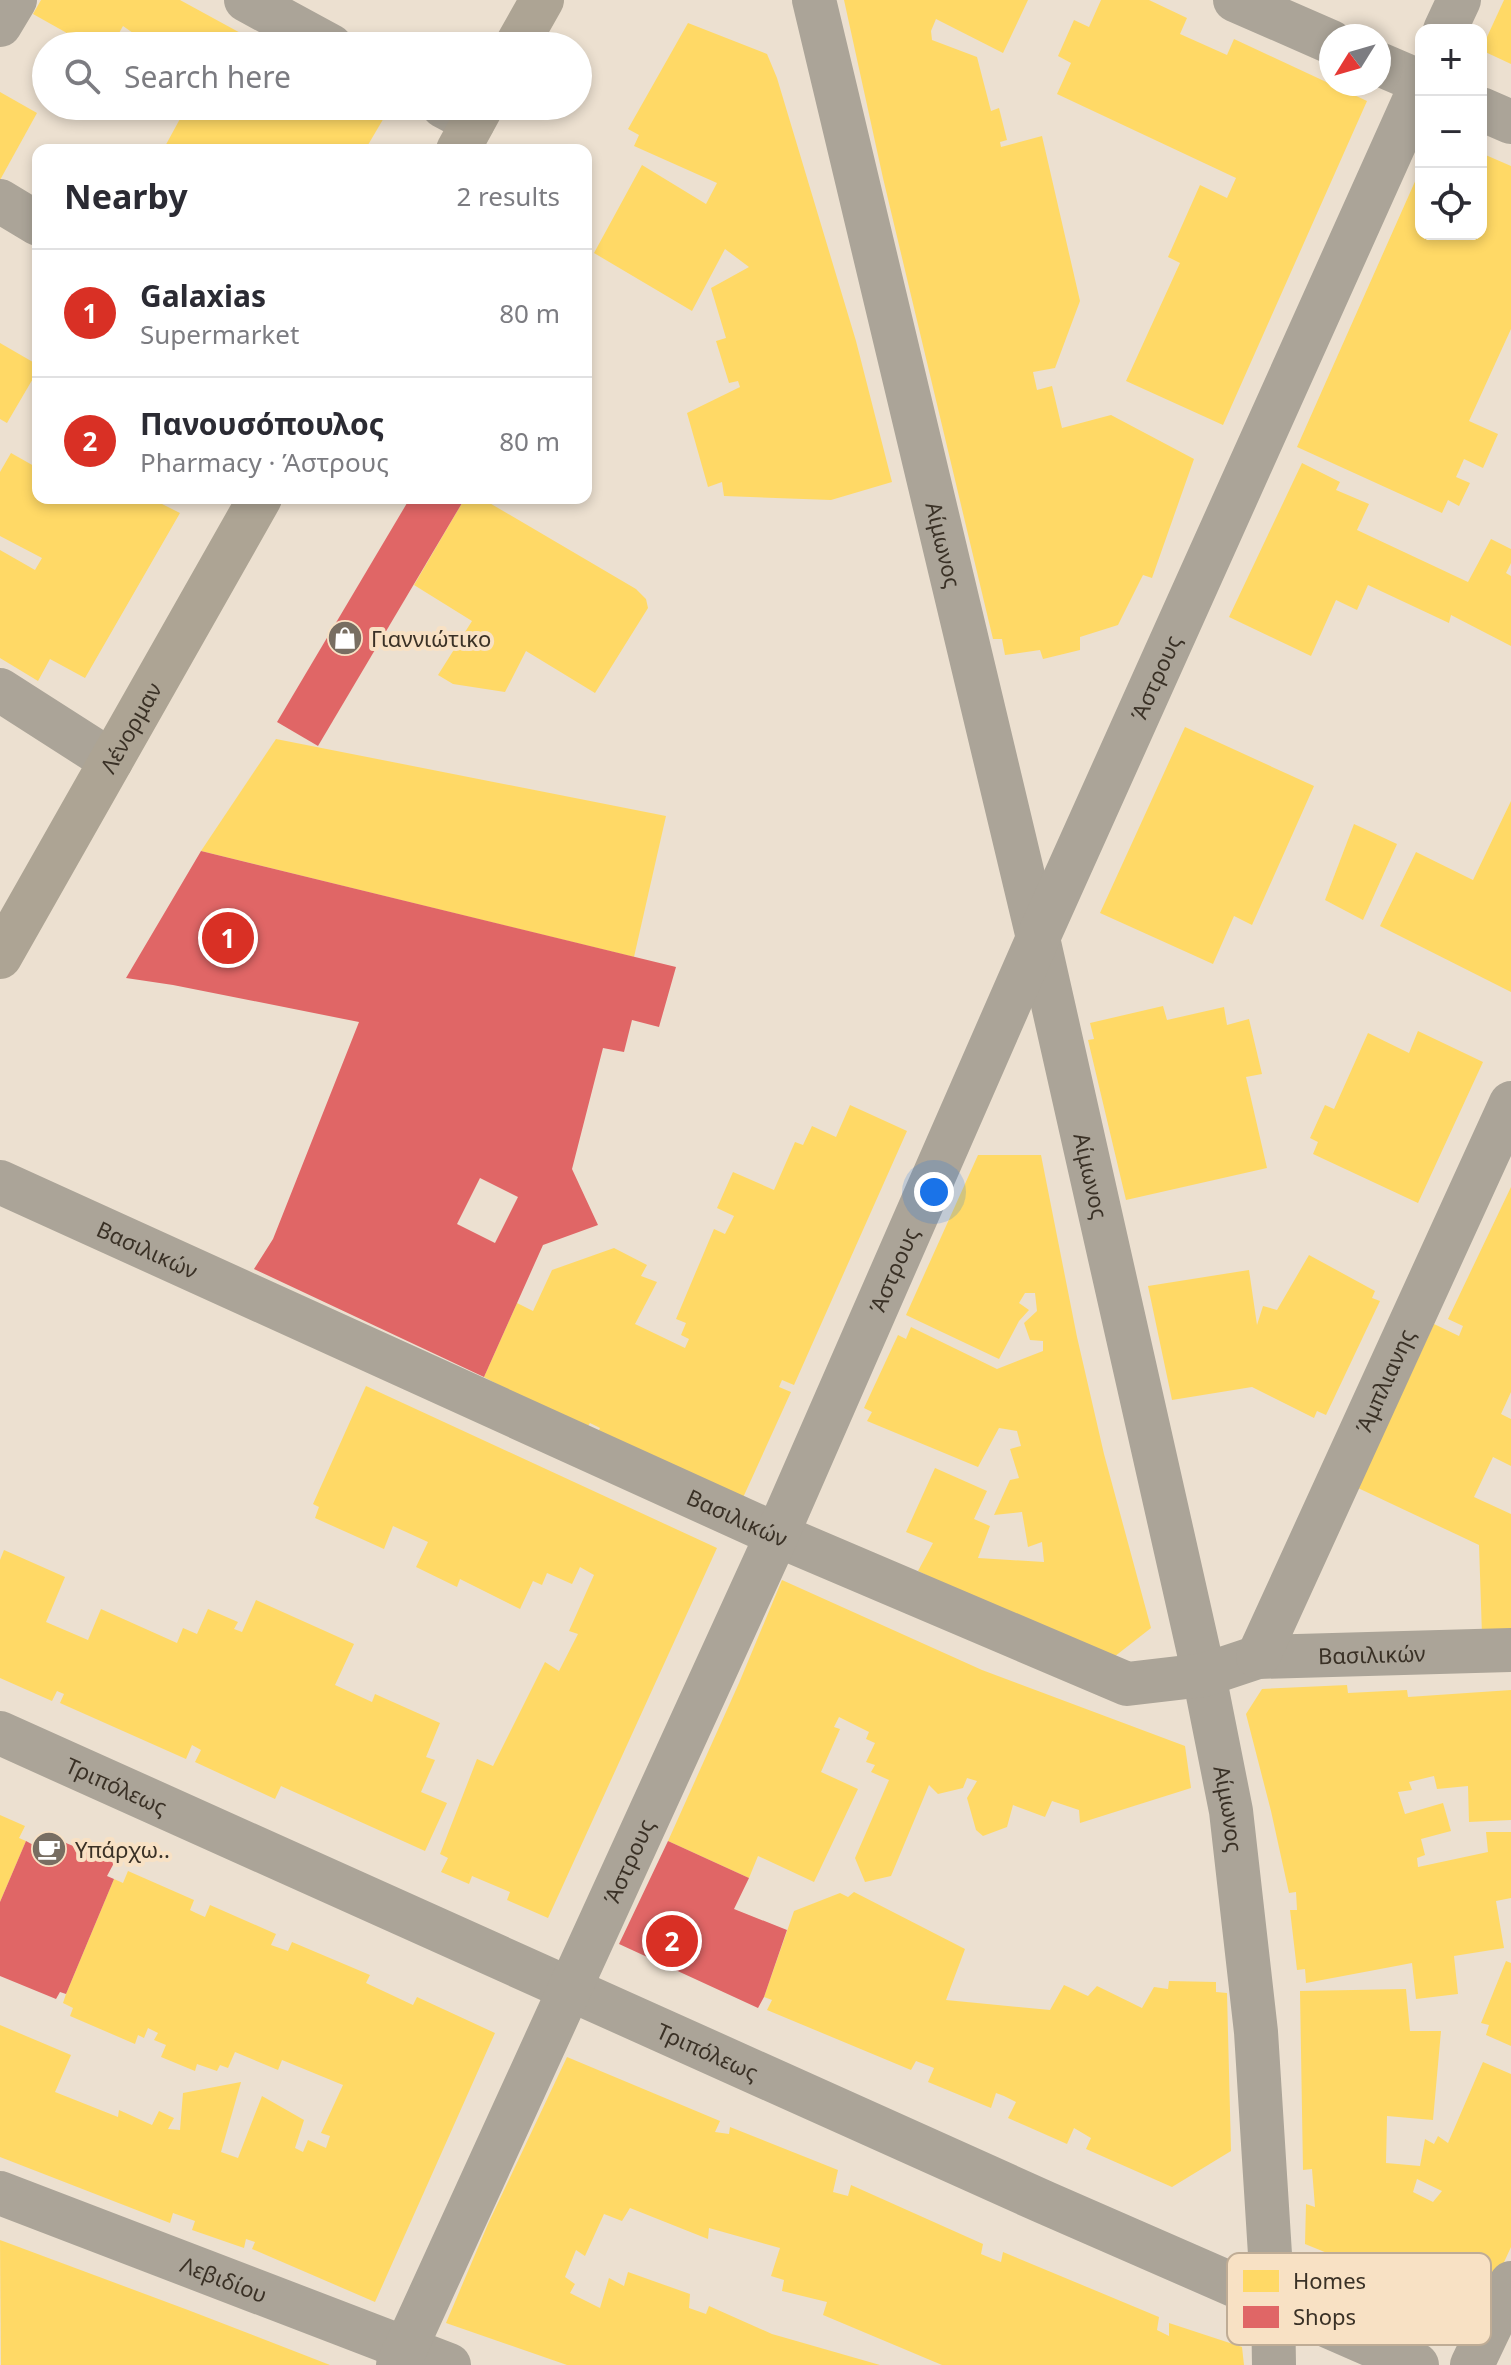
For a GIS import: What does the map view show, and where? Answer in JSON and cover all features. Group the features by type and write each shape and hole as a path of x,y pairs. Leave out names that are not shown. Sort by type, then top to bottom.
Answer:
{"main road":[{"path":"524,32 542,0"},
{"name":"Λένορμαν","path":"0,957 257,504"}],"street":[{"path":"0,25 15,0"},
{"path":"246,0 305,32"},
{"name":"Αίμωνος","path":"814,0 1038,938 1204,1675 1231,1811 1256,2032 1270,2253"},
{"path":"1235,0 1319,37"},
{"path":"1448,24 1459,0"},
{"path":"1391,69 1415,80"},
{"name":"Άστρους","path":"402,2357 777,1535 1038,938 1415,96"},
{"path":"1487,112 1511,122"},
{"path":"0,201 32,220"},
{"path":"0,690 111,761"},
{"name":"Άμπλιανης","path":"1258,1657 1511,1103"},
{"name":"Βασιλικών","path":"0,1182 777,1535 1127,1684 1204,1675 1258,1657 1511,1650"},
{"name":"Τριπόλεως","path":"0,1733 1227,2282"},
{"name":"Λεβιδίου","path":"0,2193 402,2357 449,2365"},
{"path":"1491,2325 1511,2283"},
{"name":"Αίμωνος","path":"1274,2345 1274,2365"},
{"name":"Τριπόλεως","path":"1371,2345 1417,2365"},
{"path":"1472,2365 1482,2345"}],"building: Homes":[{"path":"41,0 180,0 238,32 132,32 123,26 120,32 65,32 33,14"},
{"path":"844,0 1028,0 1003,53 936,19 931,31 932,40 977,57 991,111 999,108 1007,140 1000,142 1001,147 1042,136 1080,301 1055,368 1033,372 1037,390 1052,386 1062,428 1111,415 1194,459 1152,578 1143,575 1118,625 1080,637 1080,650 1043,659 1040,650 1005,655 1002,639 993,639 883,178"},
{"path":"1101,0 1149,0 1187,18 1180,34 1227,55 1234,39 1319,79 1319,96 1356,96 1367,101 1223,425 1126,381 1180,263 1168,257 1200,185 1227,198 1236,178 1057,94 1071,63 1058,56 1074,20 1089,27"},
{"path":"1504,0 1511,0 1511,64 1487,53 1487,37"},
{"path":"688,23 767,54 777,78 856,341 892,482 831,500 724,496 722,482 708,487 687,413 740,387 738,381 729,383 716,341 726,338 711,288 749,267 725,249 692,311 594,253 642,165 706,204 717,183 634,146 639,135 628,129"},
{"path":"0,92 32,110 33,120 0,180"},
{"path":"179,120 383,120 369,144 166,144"},
{"path":"1487,156 1511,166 1511,329 1469,421 1498,434 1483,468 1464,459 1456,477 1470,483 1459,506 1448,500 1442,513 1297,447 1415,182 1415,240 1487,240"},
{"path":"0,343 32,362 32,380 7,423 0,419"},
{"path":"11,453 32,465 32,504 162,504 180,513 85,678 50,659 38,681 0,658 0,550 35,570 42,558 0,536 0,472"},
{"path":"1302,463 1340,482 1336,490 1369,504 1357,530 1468,582 1491,539 1511,549 1511,563 1506,573 1511,576 1511,646 1451,615 1449,623 1368,585 1357,610 1336,600 1311,656 1229,617"},
{"path":"461,504 491,504 636,589 646,599 648,608 595,693 526,651 505,692 453,684 438,675 472,621 414,585"},
{"path":"1185,727 1314,786 1252,925 1234,916 1213,964 1100,913"},
{"path":"276,739 666,816 634,957 201,851"},
{"path":"1511,801 1511,992 1380,926 1416,852 1473,880"},
{"path":"1354,824 1397,844 1363,920 1325,900"},
{"path":"1163,1006 1167,1020 1224,1007 1227,1025 1249,1019 1262,1074 1246,1077 1267,1168 1126,1200 1088,1040 1094,1039 1090,1023"},
{"path":"1418,1031 1483,1062 1418,1203 1313,1154 1318,1142 1310,1138 1325,1105 1334,1109 1368,1033 1409,1053"},
{"path":"850,1105 907,1131 794,1385 782,1380 779,1387 791,1392 741,1502 596,1436 600,1428 590,1423 584,1432 484,1377 517,1303 533,1311 552,1270 614,1248 647,1265 641,1276 657,1282 635,1324 685,1348 689,1339 681,1335 686,1323 676,1319 714,1229 725,1234 734,1216 717,1208 733,1172 774,1190 795,1142 803,1145 812,1126 836,1137"},
{"path":"978,1155 1041,1155 1104,1454 1151,1628 1105,1664 918,1571 933,1543 906,1532 935,1468 987,1491 974,1519 990,1526 978,1558 1044,1562 1042,1542 1028,1547 1022,1512 994,1515 1010,1480 1019,1478 1010,1449 1021,1446 1017,1431 999,1428 978,1467 867,1421 872,1412 864,1408 898,1335 906,1339 911,1327 997,1369 1043,1351 1043,1341 1030,1340 1024,1323 1037,1311 1035,1293 1025,1293 1019,1303 1029,1310 1019,1321 999,1359 906,1315"},
{"path":"1511,1187 1511,1392 1501,1414 1511,1419 1511,1466 1493,1457 1474,1497 1511,1514 1511,1633 1482,1635 1479,1545 1358,1488 1434,1324 1459,1336 1463,1326 1448,1319"},
{"path":"1309,1255 1375,1291 1372,1298 1380,1301 1326,1415 1317,1411 1314,1418 1252,1387 1172,1400 1148,1286 1249,1270 1257,1325 1263,1306 1277,1310"},
{"path":"366,1386 717,1548 548,1918 507,1900 510,1892 472,1876 469,1884 441,1872 448,1858 440,1854 477,1759 493,1766 545,1662 559,1671 578,1634 569,1631 594,1575 580,1567 572,1584 547,1573 542,1585 533,1581 520,1609 460,1579 457,1587 416,1567 428,1542 393,1526 384,1549 315,1518 319,1507 313,1504"},
{"path":"4,1550 65,1577 46,1622 88,1640 101,1609 177,1643 183,1628 197,1634 208,1609 238,1622 234,1629 242,1632 256,1600 354,1644 335,1685 372,1702 375,1694 440,1723 426,1757 435,1760 421,1792 447,1803 425,1851 281,1786 275,1799 195,1762 201,1750 192,1745 186,1759 60,1703 64,1694 57,1691 52,1701 0,1678 0,1560"},
{"path":"782,1580 982,1670 1185,1746 1191,1788 1080,1823 1079,1810 1052,1801 1045,1817 1013,1805 1007,1827 983,1836 976,1830 967,1798 977,1781 967,1778 963,1788 938,1794 929,1785 891,1876 865,1882 855,1858 889,1780 871,1772 875,1765 866,1762 875,1743 866,1739 869,1732 839,1717 834,1727 840,1729 821,1772 858,1789 814,1882 758,1856 749,1878 668,1841"},
{"path":"1347,1685 1348,1693 1407,1690 1408,1697 1511,1690 1511,1820 1469,1822 1468,1786 1437,1789 1434,1776 1409,1782 1412,1790 1398,1792 1405,1814 1443,1803 1451,1831 1421,1839 1425,1855 1417,1858 1418,1867 1488,1852 1486,1832 1511,1832 1511,1898 1496,1901 1504,1948 1454,1956 1458,1994 1416,1999 1412,1963 1306,1983 1305,1969 1297,1970 1290,1910 1297,1910 1296,1892 1289,1893 1246,1714 1262,1689"},
{"path":"0,1815 25,1826 19,1838 26,1841 0,1902"},
{"path":"128,1871 194,1900 190,1910 205,1917 210,1905 276,1934 271,1945 288,1951 292,1942 370,1975 366,1983 413,2005 417,1997 495,2033 375,2302 252,2249 255,2242 246,2239 244,2248 192,2230 195,2221 173,2213 170,2223 0,2157 0,2025 71,2055 55,2092 118,2117 119,2110 152,2125 159,2111 174,2118 168,2129 180,2130 183,2093 241,2082 221,2152 238,2158 262,2096 304,2120 295,2148 303,2152 308,2140 326,2148 330,2136 321,2133 343,2085 282,2060 278,2070 235,2052 228,2068 220,2065 217,2071 197,2064 195,2071 161,2057 166,2045 154,2040 158,2033 148,2028 144,2038 138,2035 135,2044 70,2016 73,2008 63,2003 66,1994 114,1879 123,1883"},
{"path":"854,1892 965,1949 946,2000 1050,2010 1064,1985 1088,1996 1097,1986 1142,2008 1154,1987 1168,1989 1169,1981 1216,1982 1216,1992 1227,1993 1231,2151 1172,2187 1086,2149 1091,2138 1074,2128 1067,2144 1008,2118 1016,2102 1004,2096 996,2093 991,2108 928,2082 934,2068 916,2061 911,2070 767,2010 772,2000 764,1997 794,1911 840,1893 848,1897"},
{"path":"1506,1961 1511,1963 1511,2046 1486,2035 1489,2025 1481,2023"},
{"path":"1406,1989 1410,2031 1441,2031 1433,2120 1387,2116 1386,2163 1420,2166 1425,2139 1434,2144 1438,2136 1448,2143 1483,2062 1511,2074 1511,2247 1491,2291 1491,2253 1327,2253 1305,2244 1306,2204 1315,2207 1312,2169 1303,2170 1300,1991","holes":["1417,2179 1442,2191 1433,2202 1413,2192"]},
{"path":"567,2057 720,2121 715,2132 729,2134 730,2127 838,2170 833,2192 848,2196 851,2185 983,2244 981,2254 1001,2262 1003,2252 1159,2317 1157,2330 1169,2336 1169,2323 1227,2342 1227,2345 1242,2347 1244,2365 942,2365 823,2315 827,2302 782,2291 784,2280 771,2276 780,2248 709,2228 708,2239 630,2208 622,2221 604,2214 585,2256 576,2250 565,2277 575,2284 570,2293 600,2308 609,2278 624,2286 628,2272 690,2294 689,2308 706,2314 709,2306 772,2334 880,2365 567,2365 446,2323 488,2224"},
{"path":"0,2240 188,2310 330,2365 1,2365"}],"building: Shops":[{"path":"406,504 461,504 318,746 277,722"},
{"path":"201,851 676,967 659,1027 632,1020 624,1052 603,1048 572,1169 598,1225 543,1245 484,1377 254,1269 273,1239 359,1022 126,978","holes":["480,1178 518,1197 495,1243 457,1224"]},
{"path":"42,1833 114,1863 107,1876 114,1879 66,1994 60,1992 56,1999 0,1976 0,1902 26,1841 37,1847"},
{"path":"668,1841 749,1878 734,1909 787,1930 758,2008 619,1944"}],"place":[{"name":"Γιαννιώτικο","path":"345,638"},
{"name":"Galaxias","path":"228,938"},
{"name":"Υπάρχω..","path":"49,1849"},
{"name":"Πανουσόπουλος","path":"672,1941"}]}
